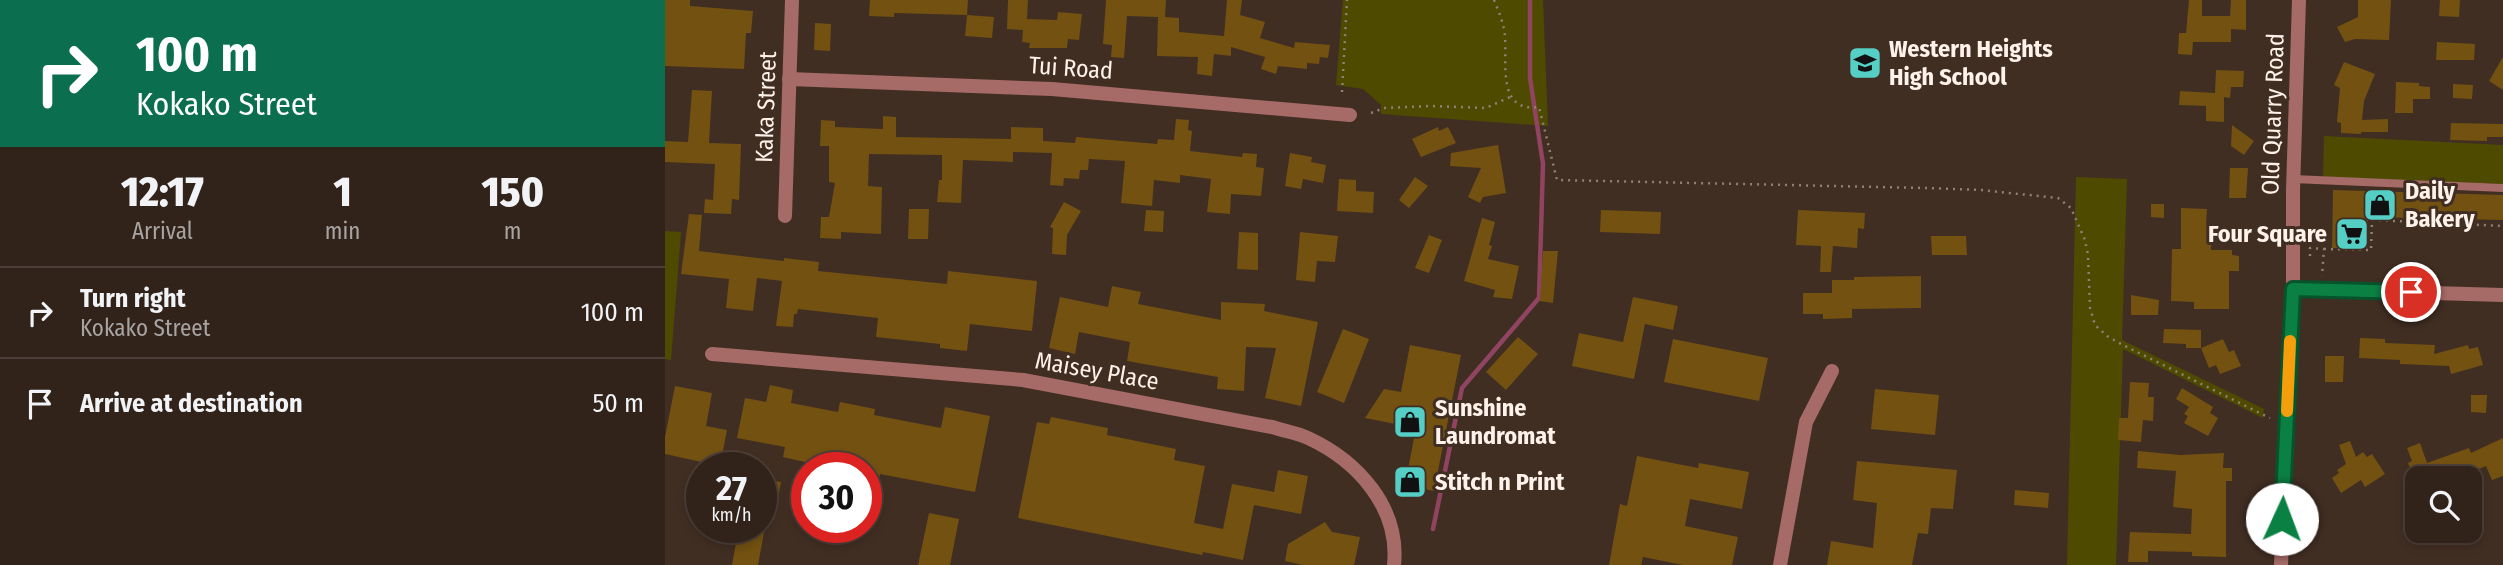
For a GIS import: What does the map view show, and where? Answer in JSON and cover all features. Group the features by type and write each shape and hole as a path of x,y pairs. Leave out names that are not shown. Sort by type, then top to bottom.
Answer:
{"street":[{"name":"Kaka Street","path":"785,216 792,0"},
{"name":"Old Quarry Road","path":"2281,565 2293,289 2293,179 2299,0"},
{"name":"Tui Road","path":"789,79 1052,89 1349,115"},
{"path":"2293,289 2503,295"},
{"name":"Maisey Place","path":"712,354 1023,380 1272,427 1308,438 1336,454 1360,474 1376,494 1389,519 1395,550 1394,565"},
{"path":"1780,565 1806,422 1832,371"}],"lane":[{"path":"2293,179 2503,188"}],"path":[{"path":"1342,92 1347,0"},
{"path":"1494,0 1505,35 1506,83 1518,105 1526,108 1539,107 1557,180 1980,190 2058,198 2071,208 2085,240 2090,308 2095,325 2115,341 2270,418"},
{"path":"1371,114 1384,108 1430,106 1472,110 1486,108 1512,96"},
{"path":"2310,256 2310,248 2371,250 2372,220 2503,226"},
{"path":"2322,276 2324,249"}],"shaded area":[{"path":"1343,0 1543,0 1548,126 1381,114 1381,105 1363,89 1336,85"},
{"path":"2324,136 2503,145 2503,184 2323,177"},
{"path":"2076,177 2127,179 2122,340 2264,409 2263,418 2123,349 2116,565 2067,565"},
{"path":"665,231 681,232 671,360 665,359"}],"building":[{"path":"665,0 690,0 690,6 753,11 751,33 746,33 744,69 665,66"},
{"path":"870,0 968,0 967,15 894,13 894,17 869,16"},
{"path":"1008,0 1028,0 1027,19 1057,20 1058,12 1082,14 1079,40 1068,39 1067,48 1029,48 1030,43 1022,42 1023,30 1007,29"},
{"path":"1106,0 1166,0 1165,17 1179,18 1179,32 1224,36 1227,0 1242,0 1240,15 1265,22 1260,38 1294,48 1295,42 1330,45 1328,58 1320,57 1319,64 1307,63 1307,69 1278,66 1276,74 1261,69 1265,57 1231,47 1231,56 1214,54 1212,76 1197,74 1198,57 1157,56 1158,17 1127,16 1124,58 1111,57 1112,45 1103,44"},
{"path":"2189,0 2202,0 2202,16 2230,16 2231,0 2246,0 2246,30 2231,29 2231,42 2193,42 2192,55 2178,54 2179,33 2186,33"},
{"path":"2358,0 2391,0 2389,40 2355,39 2345,42 2337,27 2358,17"},
{"path":"2440,0 2460,0 2459,17 2439,16"},
{"path":"967,15 994,17 992,38 965,36"},
{"path":"815,23 831,24 830,51 814,50"},
{"path":"2437,42 2475,44 2474,60 2436,60"},
{"path":"2503,57 2503,90 2489,81"},
{"path":"2344,62 2375,74 2364,101 2362,120 2388,119 2388,132 2341,133 2341,123 2337,122 2340,88 2334,85"},
{"path":"2216,70 2244,71 2243,87 2231,87 2230,98 2224,97 2224,122 2206,121 2206,106 2179,105 2180,91 2215,93"},
{"path":"2396,82 2419,83 2419,86 2430,87 2430,99 2413,99 2413,113 2395,113"},
{"path":"2453,84 2473,85 2472,99 2453,98"},
{"path":"692,90 712,91 709,143 741,144 739,200 732,199 731,214 704,213 705,199 713,200 715,164 665,162 665,141 688,142"},
{"path":"883,116 896,117 896,137 1011,139 1011,127 1043,128 1043,141 1075,143 1076,137 1157,144 1158,139 1174,140 1176,119 1189,120 1188,130 1192,131 1190,151 1242,157 1243,153 1257,154 1256,167 1264,168 1261,196 1231,194 1230,214 1207,212 1211,179 1180,175 1180,183 1154,180 1152,206 1121,203 1125,161 1089,159 1088,170 1080,170 1079,179 1064,178 1063,186 1050,185 1052,153 1013,152 1013,162 963,160 961,203 937,202 939,180 942,180 942,155 869,154 868,186 882,187 881,234 841,232 841,239 820,238 821,217 829,217 835,183 829,182 829,146 820,146 821,120 835,121 835,127 883,129"},
{"path":"2451,123 2503,124 2503,137 2487,137 2487,141 2450,140"},
{"path":"2232,125 2254,141 2244,155 2231,146"},
{"path":"1438,127 1439,131 1448,127 1456,143 1421,157 1412,139"},
{"path":"1498,145 1506,193 1483,197 1480,203 1468,197 1481,168 1450,166 1451,153"},
{"path":"1290,153 1312,157 1311,162 1326,165 1323,183 1303,179 1301,189 1285,186"},
{"path":"2230,168 2248,168 2246,198 2229,198"},
{"path":"1415,177 1428,186 1409,208 1399,200"},
{"path":"1339,179 1356,180 1356,191 1374,192 1373,213 1337,211"},
{"path":"2333,190 2503,195 2503,220 2368,217 2367,248 2332,248"},
{"path":"1064,202 1081,211 1067,235 1066,255 1052,254 1053,228 1050,227"},
{"path":"2151,204 2164,204 2164,218 2151,217"},
{"path":"2181,208 2207,209 2206,225 2212,225 2211,250 2232,250 2232,255 2239,256 2239,271 2229,271 2229,309 2194,309 2194,302 2171,301 2172,249 2181,249"},
{"path":"909,209 929,209 928,239 908,239"},
{"path":"1146,210 1164,211 1163,232 1144,231"},
{"path":"1601,210 1661,212 1660,234 1600,232"},
{"path":"1798,210 1865,213 1864,229 1858,228 1857,248 1833,246 1831,272 1820,272 1821,246 1796,245"},
{"path":"689,214 702,215 699,251 784,261 784,258 819,262 818,271 947,284 948,271 1037,281 1032,331 970,324 967,351 940,348 940,344 876,337 878,318 798,309 797,314 794,314 793,327 776,326 782,281 757,278 753,311 726,308 729,279 681,274"},
{"path":"1482,218 1495,222 1488,259 1519,266 1512,299 1493,297 1495,290 1464,281"},
{"path":"1239,232 1258,233 1258,270 1237,269"},
{"path":"1300,232 1338,236 1335,262 1317,261 1315,282 1296,280"},
{"path":"1429,235 1442,240 1429,273 1415,268"},
{"path":"1931,236 1966,236 1967,255 1932,255"},
{"path":"1543,251 1558,251 1553,303 1540,301"},
{"path":"1921,276 1921,308 1852,309 1852,318 1823,319 1823,314 1803,314 1803,293 1832,293 1832,280"},
{"path":"1112,286 1141,292 1138,304 1221,320 1221,302 1265,304 1264,311 1318,322 1301,406 1265,398 1276,348 1246,347 1244,391 1217,389 1218,377 1127,361 1130,342 1079,332 1075,354 1049,348 1060,297 1108,307"},
{"path":"2131,295 2159,300 2158,315 2131,315"},
{"path":"1633,297 1678,306 1673,330 1645,324 1634,379 1572,366 1579,333 1623,342"},
{"path":"1343,329 1369,339 1344,403 1317,392"},
{"path":"2164,329 2201,330 2201,348 2163,343"},
{"path":"1518,337 1538,354 1506,390 1486,372"},
{"path":"2360,338 2385,339 2385,343 2435,345 2434,354 2468,345 2469,349 2478,347 2483,365 2451,374 2449,366 2400,364 2400,360 2359,358"},
{"path":"1673,339 1768,358 1759,401 1664,382"},
{"path":"2223,339 2229,352 2234,350 2241,366 2220,374 2216,365 2209,368 2201,348"},
{"path":"1410,345 1461,355 1434,491 1405,485 1416,428 1365,418 1384,389 1401,392"},
{"path":"2325,356 2344,356 2343,382 2325,382"},
{"path":"2130,382 2149,383 2148,397 2154,397 2153,421 2143,420 2141,442 2118,440 2119,418 2128,418"},
{"path":"770,385 793,390 791,403 838,412 840,402 875,409 874,415 941,428 945,407 990,416 975,492 882,474 882,452 791,452 791,459 783,457 785,447 737,438 745,398 766,402"},
{"path":"675,386 712,393 706,426 727,430 723,452 686,452 686,459 665,454 665,437"},
{"path":"2182,388 2213,407 2210,413 2218,418 2208,436 2184,423 2188,416 2184,414 2189,407 2176,399"},
{"path":"1875,389 1939,395 1935,435 1871,429"},
{"path":"2471,395 2487,395 2486,413 2471,412"},
{"path":"1051,417 1108,428 1107,435 1176,449 1174,460 1205,466 1194,523 1223,529 1232,484 1274,492 1278,470 1308,476 1301,514 1254,505 1243,560 1203,552 1202,555 1018,518 1037,422 1049,424"},
{"path":"2503,438 2503,476 2492,480 2486,466 2409,466 2408,463 2412,461 2407,448 2420,443 2427,463 2469,448 2471,453"},
{"path":"2350,441 2356,457 2363,452 2367,457 2372,454 2385,474 2365,487 2361,480 2341,493 2332,478 2339,473 2337,470 2346,464 2339,445"},
{"path":"2138,451 2180,455 2224,453 2223,468 2232,468 2232,481 2226,481 2226,557 2192,556 2192,552 2148,551 2148,562 2128,562 2130,532 2191,534 2192,509 2173,507 2176,471 2137,468"},
{"path":"1637,456 1698,468 1699,463 1749,472 1742,509 1690,499 1685,526 1738,537 1732,565 1683,565 1643,557 1641,565 1609,565 1620,504 1627,506"},
{"path":"1857,461 1957,470 1953,509 1931,508 1928,534 1918,533 1912,565 1827,565 1831,541 1873,548 1877,503 1853,500"},
{"path":"777,481 781,482 777,504"},
{"path":"2015,490 2049,493 2048,508 2014,505"},
{"path":"929,513 959,519 950,565 918,565"},
{"path":"1325,522 1332,532 1360,537 1354,565 1303,565 1285,561 1288,544"},
{"path":"736,543 762,543 758,565 732,565"}],"waterway":[{"path":"1433,529 1462,388 1539,298 1543,164 1530,78 1530,0"}],"slow traffic":[{"path":"2287,411 2290,341"}],"place":[{"name":"Western Heights High School","path":"1865,63"},
{"name":"Daily Bakery","path":"2380,205"},
{"name":"Four Square","path":"2352,234"},
{"name":"Sunshine Laundromat","path":"1410,422"},
{"name":"Stitch n Print","path":"1410,482"}],"route":[{"path":"2282,519 2293,289 2411,292"}]}
